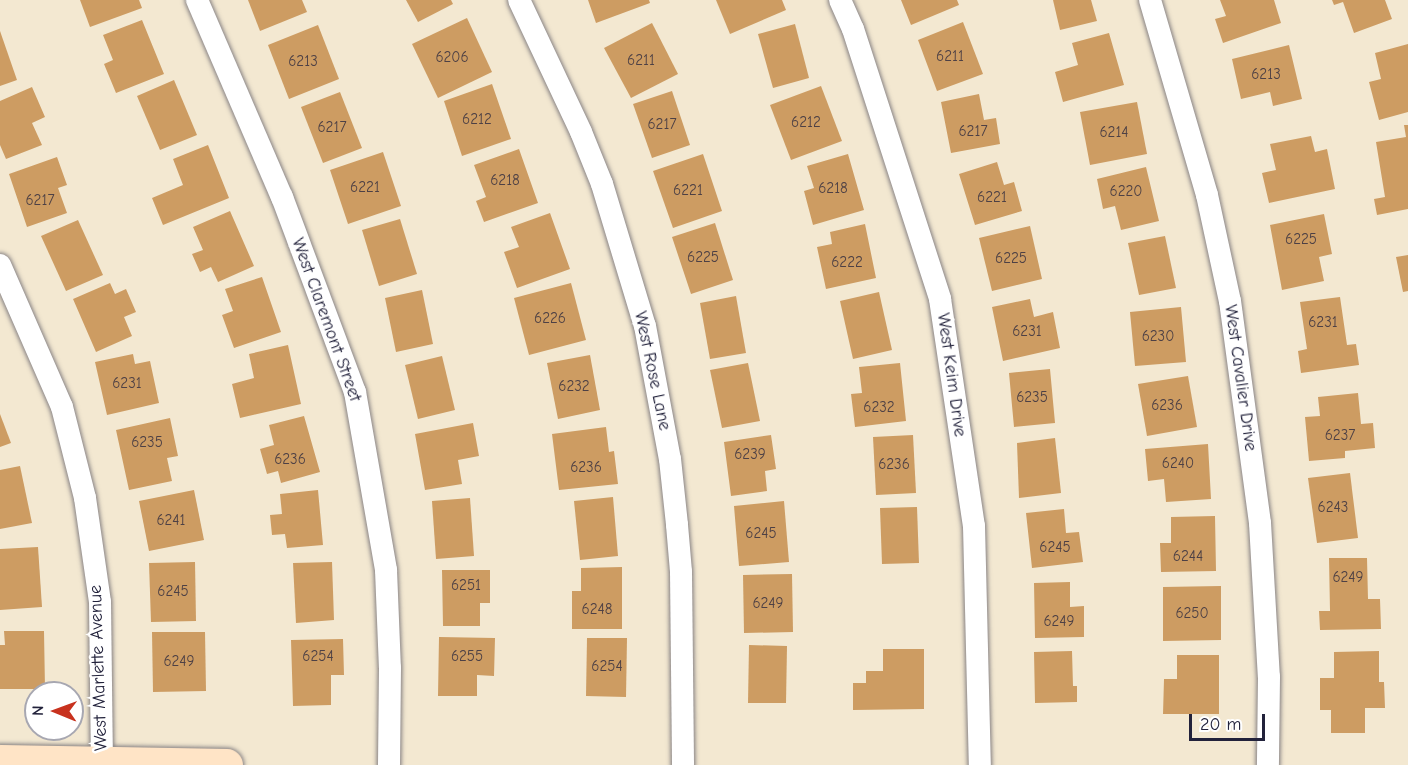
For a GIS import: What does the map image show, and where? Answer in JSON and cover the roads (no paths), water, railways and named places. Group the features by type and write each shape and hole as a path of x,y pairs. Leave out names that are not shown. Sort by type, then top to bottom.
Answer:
{"street":[{"name":"West Claremont Street","path":"197,0 282,197 355,392 386,570 390,668 389,765"},
{"name":"West Rose Lane","path":"519,0 581,132 602,184 645,326 670,459 677,525 681,572 683,765"},
{"name":"West Keim Drive","path":"840,0 853,29 940,299 974,526 980,765"},
{"name":"West Cavalier Drive","path":"1150,0 1192,139 1230,301 1260,524 1269,677 1268,765"},
{"name":"West Marlette Avenue","path":"0,265 62,407 85,498 100,602 102,763"},
{"path":"0,761 227,765"}]}
